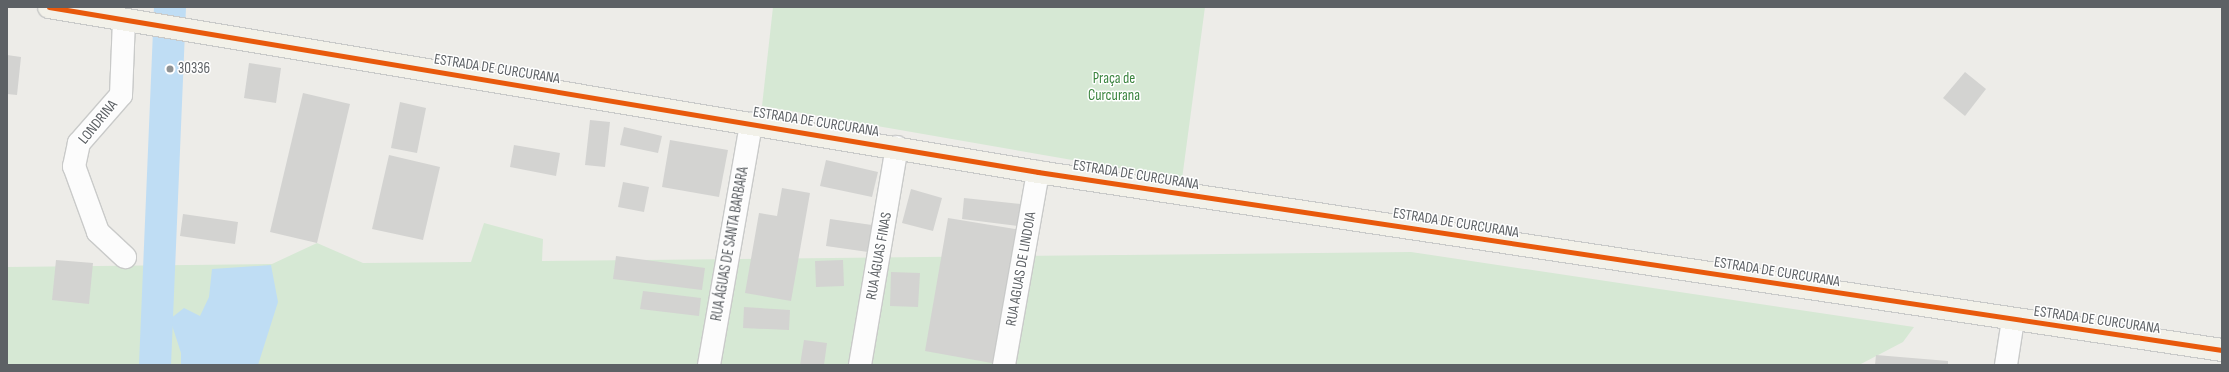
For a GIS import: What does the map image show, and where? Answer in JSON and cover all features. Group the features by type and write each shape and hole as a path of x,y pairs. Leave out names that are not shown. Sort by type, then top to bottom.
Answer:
{"main road":[{"name":"ESTRADA DE CURCURANA","path":"49,7 897,147 1038,172 2014,320 2222,350"}],"street":[{"name":"LONDRINA","path":"125,256 98,232 74,166 79,143 121,95 133,22"},
{"name":"RUA ÁGUAS DE SANTA BARBARA","path":"709,365 751,124"},
{"name":"RUA ÁGUAS FINAS","path":"860,365 897,147"},
{"name":"RUA AGUAS DE LINDOIA","path":"1004,365 1038,172"},
{"path":"2006,365 2014,320"}],"green space":[{"name":"Praça de Curcurana","path":"773,7 1205,7 1182,179 762,106"},
{"path":"484,223 543,239 542,261 1411,252 1914,327 1903,342 1859,365 7,365 7,267 272,264 317,243 363,263 471,262"}],"water":[{"path":"271,265 278,302 258,365 181,365 181,353 170,319 184,308 200,316 209,297 212,269"}],"building":[{"path":"7,55 21,57 17,95 7,94"},
{"path":"249,63 281,68 276,103 244,98"},
{"path":"1965,72 1986,89 1965,116 1943,98"},
{"path":"303,93 350,104 317,243 270,232"},
{"path":"400,102 426,108 417,153 391,148"},
{"path":"590,120 610,122 605,167 585,165"},
{"path":"624,127 662,136 658,153 620,145"},
{"path":"670,140 728,150 719,197 662,187"},
{"path":"514,145 560,153 556,176 510,167"},
{"path":"389,155 440,167 423,240 372,229"},
{"path":"826,160 878,172 872,197 820,186"},
{"path":"623,182 649,187 644,212 618,207"},
{"path":"782,188 810,193 791,301 745,293 759,213 777,216"},
{"path":"911,189 942,198 933,231 902,223"},
{"path":"964,198 1021,204 1019,226 962,219"},
{"path":"183,214 238,222 235,244 180,236"},
{"path":"948,218 1021,230 997,364 925,351"},
{"path":"830,219 872,225 868,252 826,246"},
{"path":"616,256 705,268 702,290 613,279"},
{"path":"56,260 93,263 89,304 52,300"},
{"path":"843,260 844,286 816,287 815,261"},
{"path":"891,272 920,273 918,307 890,306"},
{"path":"643,291 701,298 699,316 640,309"},
{"path":"744,307 790,310 789,330 743,328"},
{"path":"804,340 827,343 824,365 800,365"},
{"path":"1876,355 1948,361 1948,365 1875,365"}],"waterway":[{"path":"155,365 170,7"}],"cycle path":[{"path":"49,7 1038,172 2222,350"}],"place":[{"name":"30336","path":"170,69"}]}
